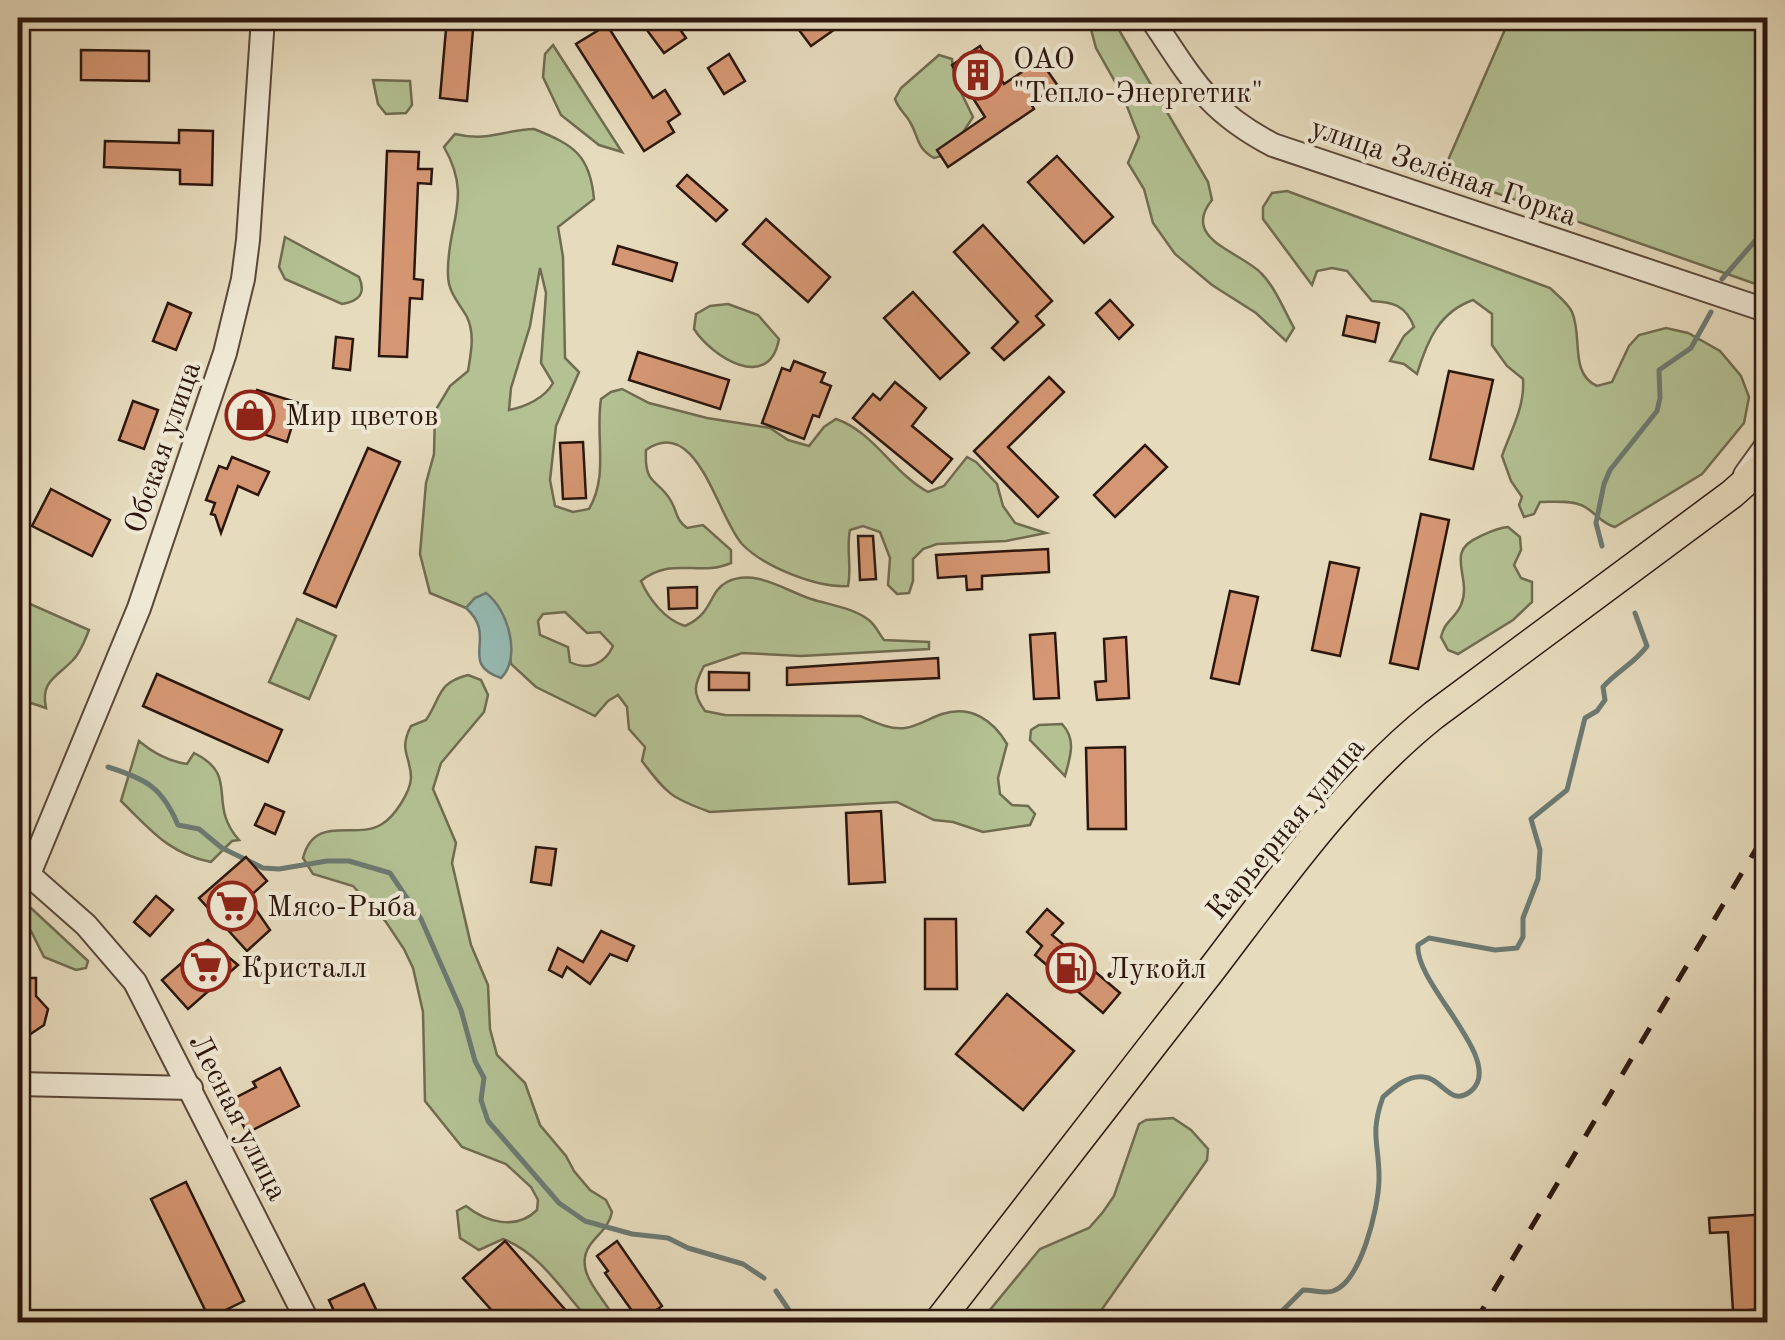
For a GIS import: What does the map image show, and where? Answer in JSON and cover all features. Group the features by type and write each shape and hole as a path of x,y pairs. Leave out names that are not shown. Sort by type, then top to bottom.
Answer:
{"main road":[{"name":"Карьерная улица","path":"938,1322 1233,941 1387,754 1732,494 1768,462"}],"street":[{"name":"Обская улица","path":"23,869 139,608 225,353 243,280 248,240 263,18"},
{"name":"улица Зелёная Горка","path":"1151,18 1192,82 1215,108 1242,129 1273,145 1768,311"},
{"path":"1742,302 1768,325"},
{"path":"1732,494 1768,443"},
{"path":"1732,494 1768,470"},
{"name":"Лесная улица","path":"23,869 86,926 135,982 308,1322"},
{"path":"18,1084 191,1088"}],"green space":[{"path":"1088,18 1112,18 1208,182 1212,200 1204,213 1203,225 1208,235 1266,279 1294,328 1286,341 1256,313 1212,285 1175,254 1153,223 1144,189 1128,163 1139,137 1123,96 1096,48"},
{"path":"1510,18 1767,18 1767,288 1442,174"},
{"path":"553,45 622,152 599,145 561,115 543,77 545,54"},
{"path":"939,55 952,59 954,78 973,117 949,154 934,158 921,146 895,99 901,88"},
{"path":"373,80 410,81 412,105 406,113 386,114 378,104"},
{"path":"534,129 548,135 578,154 589,172 594,199 558,227 563,257 565,358 579,372 556,426 550,480 555,506 573,512 589,509 600,469 601,399 622,389 649,403 770,428 788,440 809,446 836,419 861,433 928,492 944,486 967,457 976,462 997,484 1003,506 1015,523 1046,533 1006,541 937,544 923,549 913,559 909,593 897,594 888,585 890,558 880,532 863,526 850,530 848,586 807,580 763,561 742,544 692,457 679,446 664,443 646,450 650,476 666,494 683,525 703,525 731,550 731,563 663,570 641,581 658,608 685,626 701,615 721,586 748,578 857,613 872,623 884,640 929,642 929,649 801,656 742,653 704,666 696,694 705,711 725,715 860,716 899,728 915,726 942,714 972,713 995,728 1007,744 998,778 1000,794 1012,805 1028,806 1035,814 1030,825 983,832 934,820 897,802 710,812 697,807 671,794 642,761 645,747 629,729 627,707 618,695 595,716 536,687 511,664 475,598 466,608 430,593 420,554 426,483 434,454 435,411 450,386 468,371 472,344 467,317 448,281 458,197 453,165 444,147 455,134 486,136","holes":["540,268 546,293 541,363 553,383 534,401 509,410","565,612 587,633 600,632 613,646 601,661 589,666 570,662 568,647 540,635 538,621 543,614"]},
{"path":"1287,191 1550,288 1572,312 1583,372 1597,386 1612,382 1629,346 1639,335 1666,328 1688,333 1720,351 1741,376 1749,397 1744,423 1702,474 1615,527 1586,507 1571,502 1540,502 1534,514 1524,517 1519,505 1522,497 1502,456 1520,409 1523,379 1507,366 1492,345 1492,314 1473,300 1451,312 1430,339 1417,374 1404,364 1390,361 1414,327 1411,320 1398,306 1372,301 1347,271 1317,271 1312,285 1263,219 1263,207 1272,193"},
{"path":"285,237 359,277 360,295 342,304 285,279 279,267"},
{"path":"728,304 758,315 779,339 773,355 764,364 752,367 726,359 694,329 696,314 710,306"},
{"path":"1508,527 1520,537 1521,550 1514,565 1521,578 1532,582 1532,602 1513,620 1458,654 1448,650 1441,637 1464,595 1463,550 1479,537"},
{"path":"18,594 30,604 89,630 76,657 48,685 46,708 28,702 18,709"},
{"path":"297,619 336,636 309,699 269,682"},
{"path":"468,675 481,680 488,695 484,712 441,763 433,789 456,843 452,863 471,945 488,985 490,1029 497,1055 525,1083 540,1125 574,1171 590,1190 606,1200 612,1212 585,1255 585,1266 616,1322 591,1322 540,1264 517,1245 503,1239 479,1250 460,1238 457,1211 466,1206 492,1220 511,1222 529,1217 537,1210 538,1200 531,1187 506,1164 462,1147 425,1101 423,1012 413,968 404,949 353,886 313,874 303,858 317,836 337,830 371,828 391,816 410,784 405,748 411,726 426,720 445,686"},
{"path":"1062,724 1071,742 1065,776 1030,740 1031,730 1039,725"},
{"path":"139,741 180,763 187,764 194,753 216,771 225,814 239,840 232,841 211,862 172,847 121,801"},
{"path":"18,896 88,961 86,968 76,970 44,957 31,931 18,931"},
{"path":"1173,1118 1208,1149 1207,1160 1093,1322 980,1322 1040,1249 1089,1228 1103,1212 1114,1196 1139,1124"}],"water":[{"path":"486,593 501,610 510,634 511,659 501,678 482,665 479,629 466,608"}],"building":[{"path":"447,18 474,18 467,101 440,98"},
{"path":"638,18 672,18 686,38 664,53"},
{"path":"790,18 831,18 838,27 811,46"},
{"path":"607,25 653,98 665,90 680,114 668,122 674,132 644,151 576,44"},
{"path":"980,46 1004,84 1040,60 1058,86 1031,104 1034,109 948,167 937,150 985,117 952,65"},
{"path":"81,50 149,51 149,81 81,80"},
{"path":"729,54 745,81 724,94 708,68"},
{"path":"179,130 213,131 212,185 180,184 180,170 104,167 105,141 179,143"},
{"path":"387,151 419,152 418,169 432,169 431,184 418,183 414,279 423,280 422,299 410,298 407,357 379,356"},
{"path":"1057,156 1113,217 1084,243 1028,182"},
{"path":"687,175 727,210 716,221 677,186"},
{"path":"766,219 830,277 808,302 743,244"},
{"path":"983,225 1052,301 1036,316 1044,325 1004,360 992,348 1018,322 954,252"},
{"path":"618,246 677,263 672,281 613,264"},
{"path":"913,292 969,353 940,379 884,318"},
{"path":"1110,300 1133,325 1119,339 1096,313"},
{"path":"168,303 191,313 176,350 153,341"},
{"path":"1347,316 1379,323 1375,342 1343,335"},
{"path":"336,337 353,339 350,370 333,368"},
{"path":"638,352 729,380 720,409 629,380"},
{"path":"794,361 825,373 821,382 831,386 819,417 813,415 804,439 762,423 782,368 790,371"},
{"path":"1449,371 1493,380 1473,469 1430,459"},
{"path":"1049,377 1064,392 1008,447 1058,497 1038,517 974,451"},
{"path":"895,382 926,408 912,426 952,459 932,483 853,418 873,394 880,400"},
{"path":"257,390 299,403 287,442 245,428 247,423 241,417 248,396 255,395"},
{"path":"133,401 158,410 144,449 119,440"},
{"path":"583,442 586,498 563,499 560,443"},
{"path":"1145,445 1167,467 1115,517 1094,495"},
{"path":"368,448 400,462 336,607 304,593"},
{"path":"232,457 269,472 258,495 238,486 221,533 215,515 211,514 215,503 206,500 219,466 227,469"},
{"path":"51,489 110,520 92,556 32,526"},
{"path":"1421,514 1449,520 1418,669 1390,663"},
{"path":"858,536 873,536 876,579 860,580"},
{"path":"1048,549 1049,572 982,576 982,589 967,590 966,576 938,578 936,555"},
{"path":"1330,562 1359,568 1340,656 1312,650"},
{"path":"697,587 697,608 669,609 668,588"},
{"path":"1230,591 1258,597 1239,684 1211,678"},
{"path":"1055,633 1059,698 1034,699 1030,635"},
{"path":"1126,637 1129,698 1097,700 1095,682 1106,681 1104,639"},
{"path":"938,658 939,678 787,685 787,668"},
{"path":"709,672 749,673 749,690 709,690"},
{"path":"157,674 282,730 268,762 143,706"},
{"path":"1125,747 1126,829 1088,829 1086,748"},
{"path":"265,804 284,812 275,834 255,825"},
{"path":"881,811 885,882 849,884 846,813"},
{"path":"536,847 556,849 551,885 531,882"},
{"path":"246,857 267,881 248,898 270,930 247,951 199,898"},
{"path":"156,896 173,910 150,936 134,922"},
{"path":"1047,909 1063,923 1052,935 1120,993 1103,1013 1035,955 1042,946 1027,932"},
{"path":"925,919 956,919 957,989 925,989"},
{"path":"601,931 634,946 627,961 610,954 590,984 567,967 562,977 549,970 558,948 583,962"},
{"name":"Кристалл","path":"208,940 238,965 188,1009 162,980"},
{"path":"18,978 36,978 36,996 48,1009 44,1025 29,1035 18,1035"},
{"path":"1007,994 1074,1051 1023,1110 956,1054"},
{"path":"280,1068 299,1106 247,1133 231,1100 256,1087 253,1082"},
{"path":"186,1182 244,1301 209,1318 151,1199"},
{"path":"1768,1214 1768,1244 1757,1244 1759,1279 1768,1278 1768,1309 1733,1311 1728,1232 1710,1233 1709,1218"},
{"path":"505,1241 576,1322 502,1322 463,1278"},
{"path":"617,1241 662,1306 655,1311 664,1322 640,1322 605,1273 608,1271 597,1256"},
{"path":"364,1284 382,1322 339,1322 329,1300"}],"waterway":[{"path":"1722,279 1768,226"},
{"path":"1602,546 1596,523 1610,470 1657,411 1659,370 1691,348 1711,312"},
{"path":"1271,1322 1303,1290 1330,1292 1343,1285 1360,1260 1378,1193 1376,1131 1383,1097 1402,1082 1418,1077 1430,1079 1457,1096 1464,1095 1479,1078 1469,1042 1430,980 1418,945 1429,938 1495,950 1517,948 1538,879 1540,850 1531,819 1567,790 1585,718 1605,700 1603,687 1647,646 1635,613"},
{"path":"108,767 151,786 166,802 178,825 199,829 222,848 263,868 349,861 390,873 421,919 461,1010 475,1061 484,1078 481,1100 488,1121 559,1203 585,1221 632,1234 668,1238 743,1264 764,1278"},
{"path":"776,1291 797,1322"}],"railway":[{"path":"1475,1322 1768,829"}],"place":[{"name":"ОАО \"Тепло-Энергетик\"","path":"978,75"},
{"name":"Мир цветов","path":"250,415"},
{"name":"Мясо-Рыба","path":"232,906"},
{"name":"Кристалл","path":"206,967"},
{"name":"Лукойл","path":"1071,968"}]}
